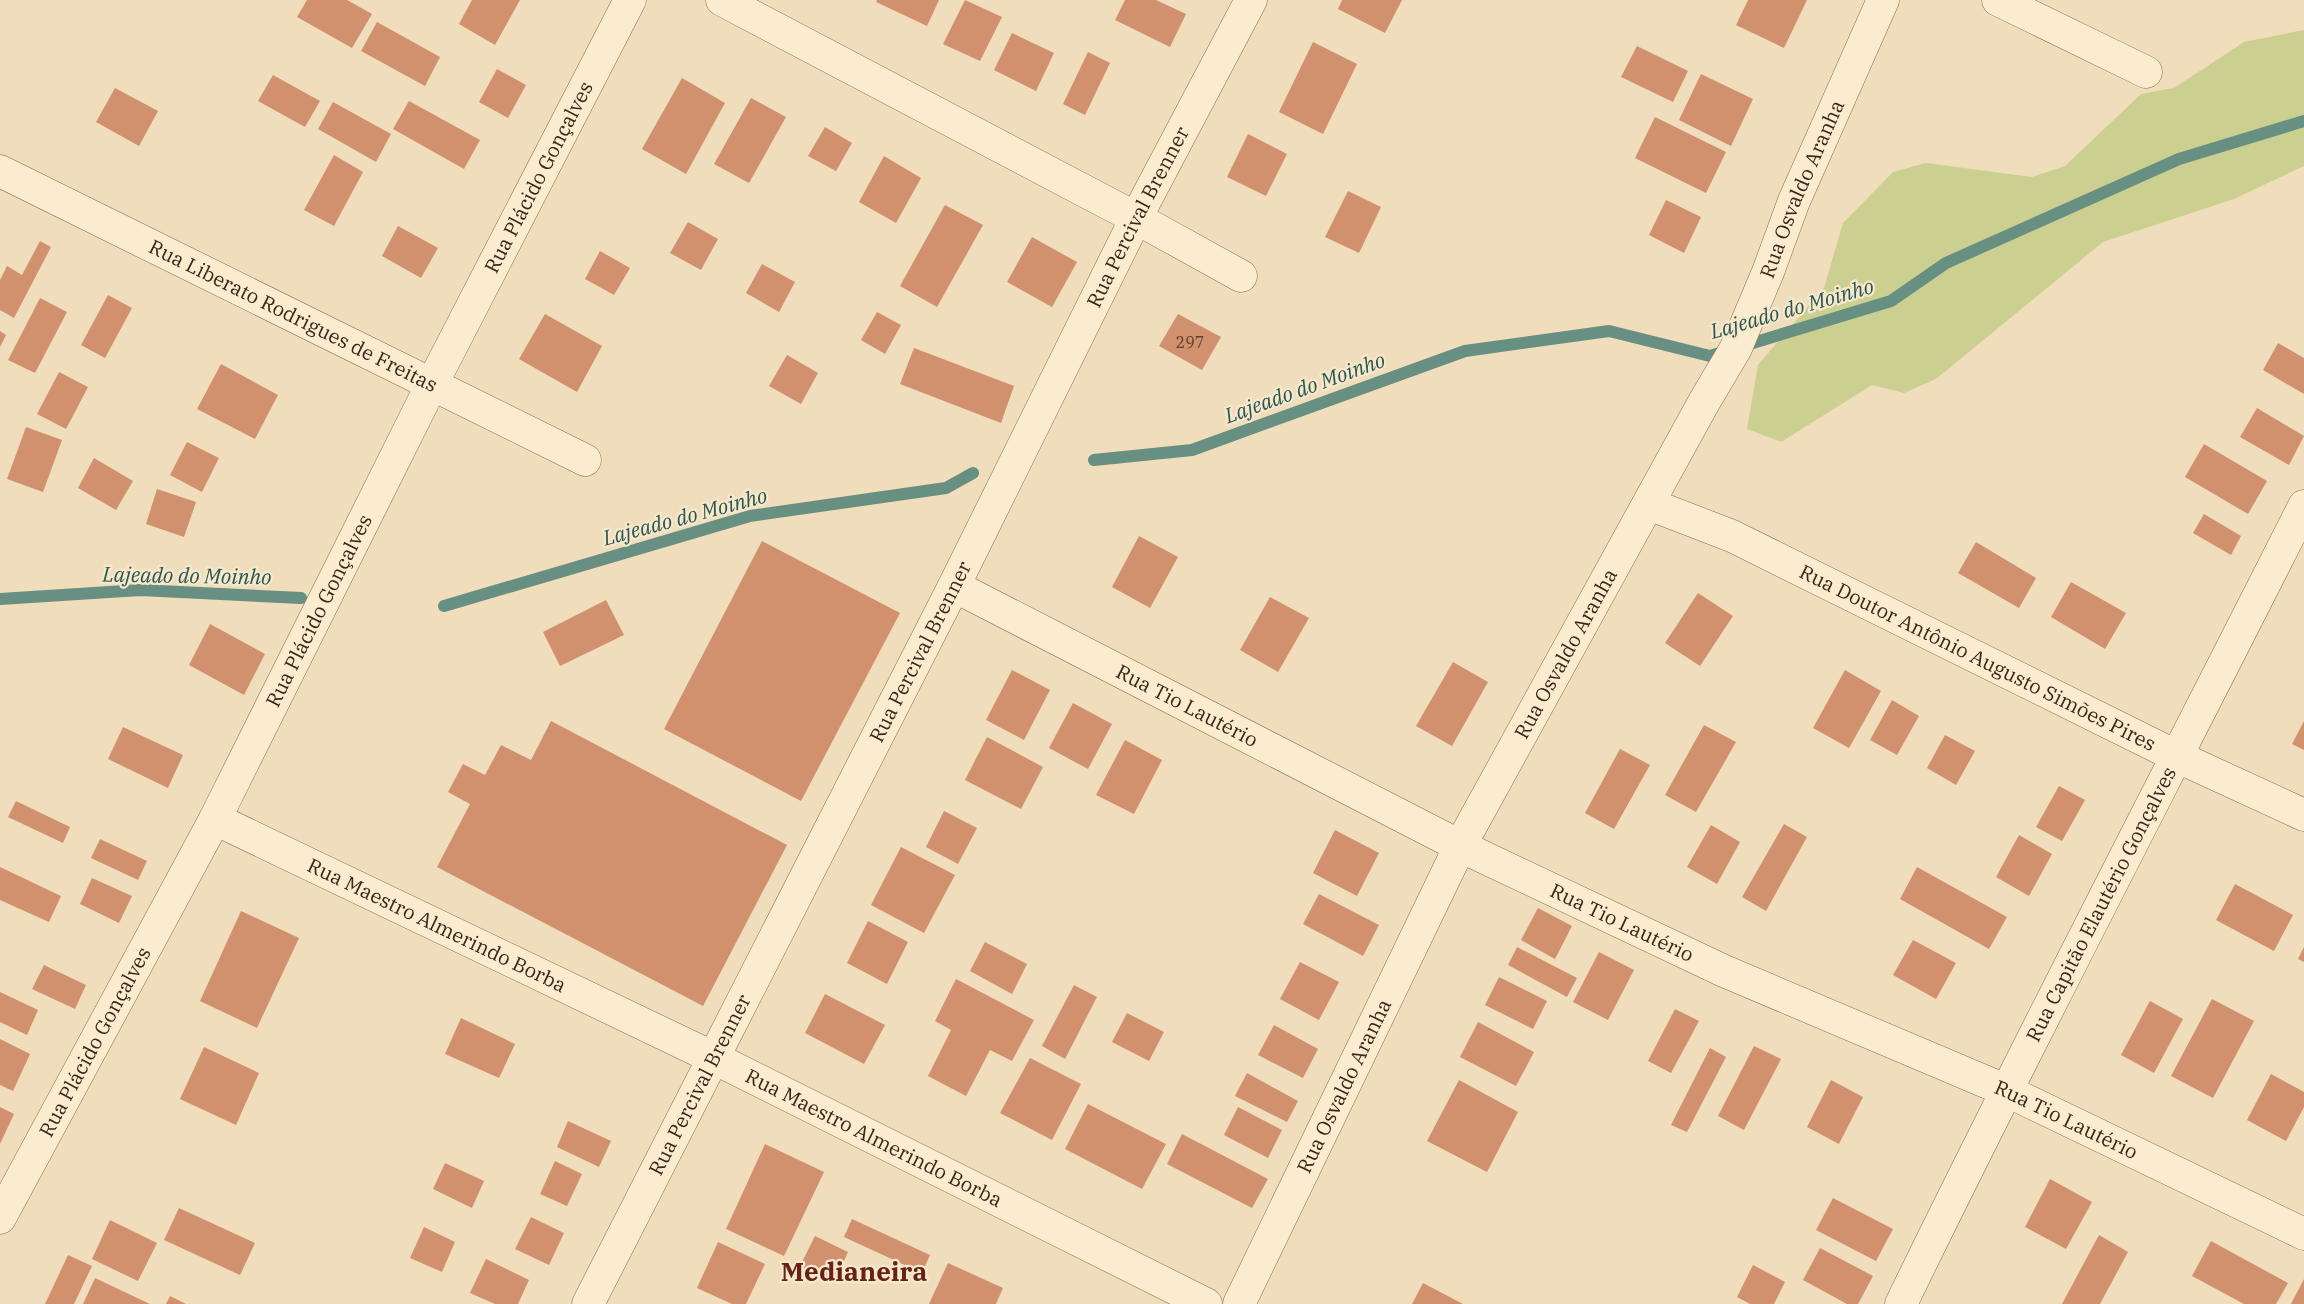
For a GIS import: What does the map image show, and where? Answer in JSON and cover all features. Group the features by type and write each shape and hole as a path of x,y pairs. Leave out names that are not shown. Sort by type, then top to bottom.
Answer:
{"street":[{"name":"Rua Plácido Gonçalves","path":"0,1218 215,819 432,384 630,0"},
{"path":"722,0 1136,218 1241,276"},
{"name":"Rua Percival Brenner","path":"588,1304 954,586 1136,218 1251,0"},
{"name":"Rua Osvaldo Aranha","path":"1239,1304 1460,846 1704,402 1736,348 1768,272 1794,201 1883,0"},
{"path":"1998,0 2146,72"},
{"name":"Rua Liberato Rodrigues de Freitas","path":"0,171 585,460"},
{"name":"Rua Doutor Antônio Augusto Simões Pires","path":"1649,504 1732,536 2178,757 2304,815"},
{"name":"Rua Capitão Elautério Gonçalves","path":"1901,1304 2005,1090 2178,757 2304,506"},
{"name":"Rua Tio Lautério","path":"954,586 1460,846 1724,971 2005,1090 2304,1234"},
{"name":"Rua Maestro Almerindo Borba","path":"215,819 712,1057 1206,1304"}],"green space":[{"path":"2304,30 2304,166 2234,199 2103,242 1936,379 1904,393 1872,385 1781,442 1747,429 1758,365 1824,288 1843,223 1893,172 1926,163 2032,177 2065,166 2141,94 2174,88 2244,42"}],"building":[{"path":"307,0 347,0 372,14 352,48 297,17"},
{"path":"472,0 520,0 495,45 459,24"},
{"path":"877,0 939,0 927,26 876,2"},
{"path":"965,0 1002,17 980,61 943,44"},
{"path":"1125,0 1156,0 1186,14 1170,47 1115,20"},
{"path":"1342,0 1402,0 1385,33 1338,9"},
{"path":"1748,0 1807,0 1784,48 1736,25"},
{"path":"377,22 440,57 425,86 361,51"},
{"path":"1012,33 1054,53 1036,91 994,70"},
{"path":"1313,42 1357,64 1323,134 1279,112"},
{"path":"1637,46 1688,71 1673,102 1621,77"},
{"path":"1088,52 1110,63 1085,115 1063,104"},
{"path":"497,69 526,85 508,118 479,102"},
{"path":"1701,74 1753,99 1731,146 1679,120"},
{"path":"273,75 320,101 305,127 258,101"},
{"path":"682,78 725,103 686,174 642,149"},
{"path":"115,88 158,111 139,146 96,122"},
{"path":"751,98 786,117 749,183 714,164"},
{"path":"409,101 480,140 464,169 393,129"},
{"path":"333,102 391,134 376,162 318,129"},
{"path":"1655,117 1726,152 1706,193 1635,158"},
{"path":"825,127 852,143 836,171 808,156"},
{"path":"1248,134 1287,154 1266,196 1227,177"},
{"path":"334,155 363,172 334,226 304,210"},
{"path":"884,156 921,178 896,223 859,202"},
{"path":"1348,191 1381,207 1359,253 1325,237"},
{"path":"1666,200 1701,217 1684,253 1649,235"},
{"path":"945,205 983,225 937,307 900,286"},
{"path":"688,222 718,239 701,270 670,253"},
{"path":"398,226 438,248 421,278 382,256"},
{"path":"1032,237 1077,262 1052,307 1007,282"},
{"path":"40,241 51,247 14,318 0,310 0,280 7,266 22,275"},
{"path":"600,251 630,268 614,295 585,279"},
{"path":"762,264 795,282 779,312 746,293"},
{"path":"108,295 132,308 105,358 81,345"},
{"path":"40,298 67,312 35,373 8,360"},
{"path":"877,312 901,325 885,354 861,340"},
{"path":"545,314 602,346 577,392 519,359"},
{"path":"1178,314 1221,337 1202,370 1159,346"},
{"path":"0,331 6,335 0,347"},
{"path":"2278,343 2304,358 2304,394 2263,370"},
{"path":"914,348 1014,386 1001,423 900,384"},
{"path":"787,355 818,373 801,404 769,386"},
{"path":"221,364 278,395 255,439 197,409"},
{"path":"59,372 88,387 66,429 37,414"},
{"path":"2257,408 2304,436 2289,465 2240,437"},
{"path":"26,427 62,440 43,492 7,479"},
{"path":"187,442 219,458 202,492 170,475"},
{"path":"2204,444 2267,481 2248,514 2185,477"},
{"path":"94,458 133,481 116,510 78,488"},
{"path":"157,489 196,502 184,537 146,524"},
{"path":"2204,514 2241,536 2231,555 2193,533"},
{"path":"1139,536 1178,557 1150,608 1112,587"},
{"path":"762,541 900,613 801,801 664,729"},
{"path":"1976,542 2036,578 2019,608 1958,573"},
{"path":"2071,582 2126,613 2105,649 2051,617"},
{"path":"1698,593 1733,616 1700,666 1665,643"},
{"path":"1270,597 1309,618 1278,672 1240,650"},
{"path":"606,600 624,635 560,666 543,632"},
{"path":"210,624 265,654 244,695 189,665"},
{"path":"1453,662 1488,682 1452,746 1416,726"},
{"path":"1012,670 1050,690 1024,740 986,720"},
{"path":"1845,670 1881,691 1849,748 1813,728"},
{"path":"1892,700 1919,716 1897,755 1870,740"},
{"path":"1073,703 1112,724 1088,769 1049,748"},
{"path":"551,721 787,845 703,1006 437,867 470,804 448,792 463,764 485,775 501,745 531,760"},
{"path":"2304,721 2304,750 2292,744"},
{"path":"1704,725 1736,742 1696,812 1665,795"},
{"path":"123,727 183,755 168,788 108,759"},
{"path":"1945,735 1975,751 1956,785 1927,768"},
{"path":"987,737 1043,767 1021,809 965,780"},
{"path":"1125,740 1162,760 1134,814 1096,795"},
{"path":"1620,749 1650,765 1614,829 1585,813"},
{"path":"2059,786 2085,800 2062,841 2036,827"},
{"path":"16,801 70,827 63,843 8,817"},
{"path":"944,811 977,828 958,864 926,847"},
{"path":"1784,824 1807,837 1766,911 1742,897"},
{"path":"1711,825 1740,842 1717,884 1687,867"},
{"path":"1335,830 1379,853 1357,896 1313,873"},
{"path":"2019,835 2052,854 2029,896 1996,877"},
{"path":"100,839 147,861 138,880 91,858"},
{"path":"901,847 955,875 924,933 871,905"},
{"path":"0,867 61,896 49,922 0,900"},
{"path":"1917,867 2007,917 1989,949 1900,899"},
{"path":"92,878 132,896 119,923 80,904"},
{"path":"2235,884 2293,915 2274,951 2216,920"},
{"path":"1319,894 1379,925 1363,956 1303,924"},
{"path":"1538,908 1572,926 1555,959 1521,940"},
{"path":"241,911 299,938 257,1028 200,1001"},
{"path":"868,921 908,942 887,984 847,963"},
{"path":"1913,940 1956,963 1936,999 1893,975"},
{"path":"985,942 1027,964 1012,994 970,971"},
{"path":"1517,947 1577,978 1567,997 1508,965"},
{"path":"2304,947 2304,962 2298,959"},
{"path":"1599,952 1634,970 1608,1020 1573,1002"},
{"path":"1300,962 1339,982 1319,1020 1280,999"},
{"path":"44,965 86,985 75,1009 32,989"},
{"path":"1499,977 1547,1001 1533,1029 1485,1005"},
{"path":"956,979 1034,1020 1012,1061 990,1050 966,1096 928,1076 951,1030 935,1021"},
{"path":"1074,985 1097,997 1065,1059 1042,1046"},
{"path":"0,992 38,1010 27,1035 0,1022"},
{"path":"825,994 885,1025 864,1064 805,1033"},
{"path":"2212,999 2254,1021 2213,1098 2171,1076"},
{"path":"2150,1001 2183,1019 2154,1073 2121,1055"},
{"path":"1675,1009 1699,1021 1671,1073 1648,1061"},
{"path":"1127,1013 1164,1032 1149,1061 1112,1042"},
{"path":"461,1018 515,1044 499,1078 445,1054"},
{"path":"1478,1022 1534,1052 1516,1086 1460,1057"},
{"path":"1274,1025 1318,1049 1303,1078 1258,1055"},
{"path":"0,1039 30,1054 13,1091 0,1085"},
{"path":"1754,1046 1781,1059 1744,1130 1718,1116"},
{"path":"204,1047 259,1073 236,1125 180,1099"},
{"path":"1710,1048 1726,1057 1687,1132 1671,1125"},
{"path":"1030,1058 1081,1084 1052,1140 1000,1113"},
{"path":"1247,1073 1298,1101 1287,1122 1235,1096"},
{"path":"2271,1074 2304,1092 2304,1107 2286,1141 2247,1120"},
{"path":"1459,1080 1518,1112 1487,1172 1427,1141"},
{"path":"1831,1080 1863,1097 1839,1144 1807,1127"},
{"path":"1088,1104 1166,1144 1142,1189 1065,1149"},
{"path":"0,1107 14,1114 0,1144"},
{"path":"1238,1107 1282,1130 1268,1158 1224,1135"},
{"path":"568,1121 611,1141 599,1167 557,1147"},
{"path":"1182,1134 1268,1179 1252,1208 1167,1164"},
{"path":"765,1144 824,1172 784,1256 726,1229"},
{"path":"555,1161 582,1174 567,1206 540,1194"},
{"path":"445,1163 484,1181 472,1208 433,1189"},
{"path":"2050,1179 2092,1202 2066,1249 2025,1227"},
{"path":"1833,1198 1893,1229 1876,1261 1816,1230"},
{"path":"179,1208 255,1243 240,1275 164,1240"},
{"path":"531,1217 564,1233 549,1265 515,1249"},
{"path":"852,1219 930,1255 922,1273 844,1237"},
{"path":"110,1220 157,1243 138,1281 92,1259"},
{"path":"424,1227 455,1242 442,1272 410,1258"},
{"path":"2099,1235 2128,1252 2100,1304 2062,1304"},
{"path":"815,1236 848,1252 835,1281 800,1266"},
{"path":"2211,1241 2288,1283 2276,1304 2244,1304 2192,1276"},
{"path":"718,1242 765,1264 746,1304 732,1304 697,1288"},
{"path":"1820,1248 1873,1276 1858,1304 1847,1304 1803,1280"},
{"path":"68,1255 92,1266 74,1304 45,1304"},
{"path":"486,1259 529,1280 518,1304 495,1304 470,1293"},
{"path":"948,1263 1003,1288 996,1304 929,1304"},
{"path":"1753,1265 1785,1282 1774,1304 1750,1304 1737,1297"},
{"path":"95,1278 150,1304 83,1304"},
{"path":"2304,1279 2304,1304 2291,1304"},
{"path":"1423,1283 1463,1304 1412,1304"},
{"path":"170,1296 186,1304 166,1304"}],"waterway":[{"name":"Lajeado do Moinho","path":"1094,460 1192,450 1465,351 1609,331 1710,356 1891,301 1946,263 2179,159 2304,121"},
{"name":"Lajeado do Moinho","path":"444,606 750,516 946,488 973,473"},
{"name":"Lajeado do Moinho","path":"0,599 140,590 301,598"}],"district":[{"name":"Medianeira","path":"854,1272"}]}
